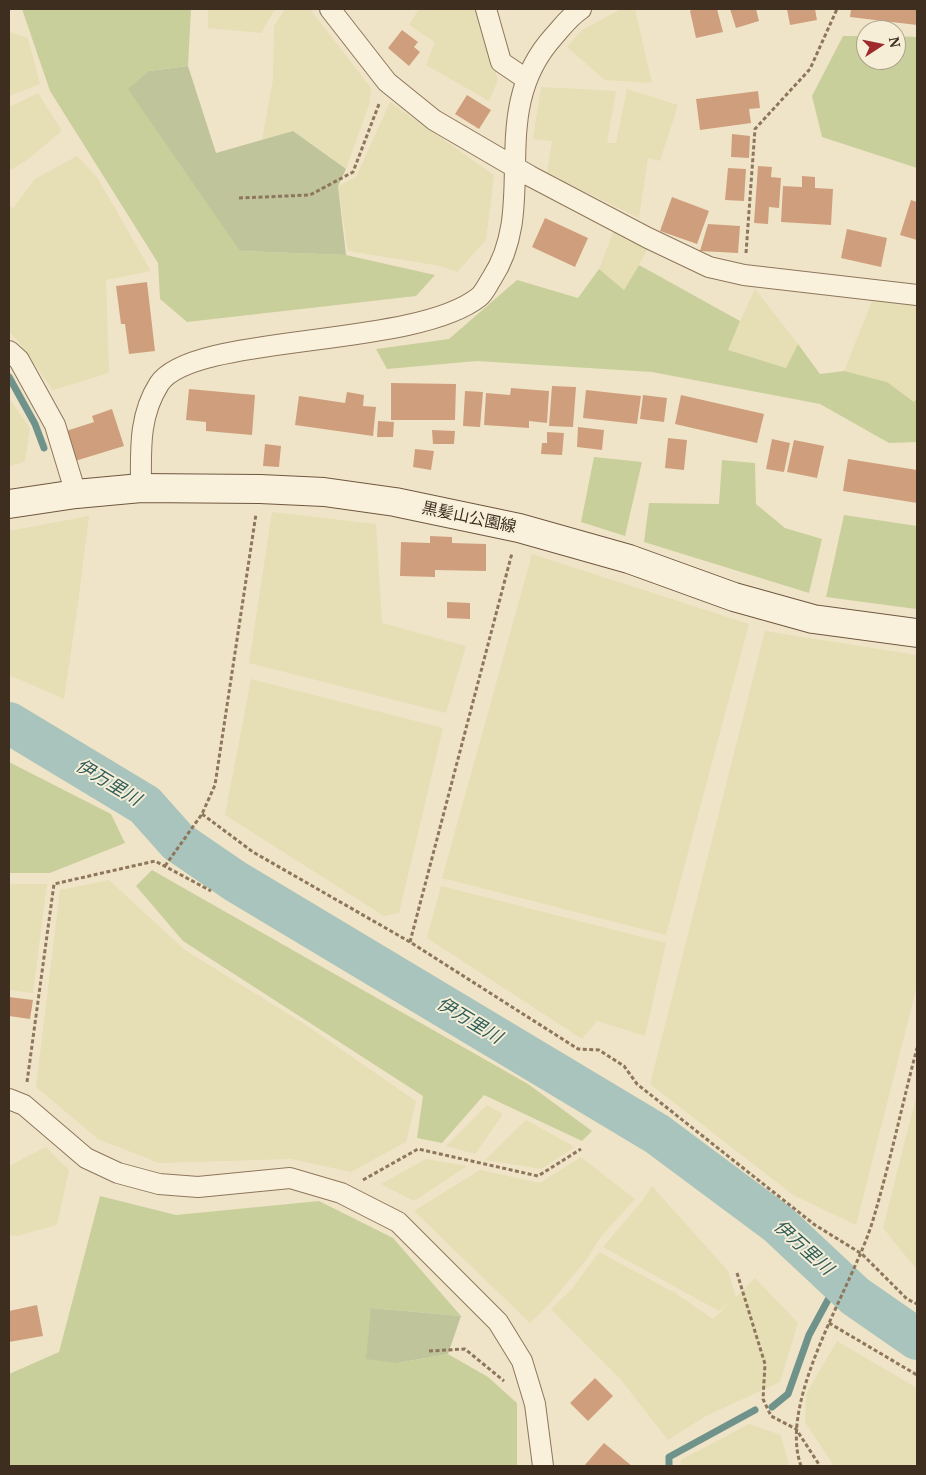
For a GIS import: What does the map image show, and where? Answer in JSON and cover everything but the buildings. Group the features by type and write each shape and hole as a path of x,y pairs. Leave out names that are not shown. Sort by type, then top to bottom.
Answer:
{"main road":[{"name":"黒髪山公園線","path":"9,504 76,494 140,488 260,489 324,492 395,502 519,528 629,559 734,597 813,619 917,633"}],"street":[{"path":"330,9 387,82 434,120 514,166 683,254 710,267 744,275 917,295"},
{"path":"486,9 501,62 526,79"},
{"path":"140,488 142,429 149,403 160,382 177,368 212,356 401,327 447,314 480,296 499,267 512,230 515,126 526,79 547,44 580,9"},
{"path":"9,351 19,360 55,424 76,494"},
{"path":"16,1102 86,1158 118,1173 159,1184 198,1187 290,1178 341,1193 398,1222 498,1322 522,1361 535,1404 543,1466"}],"path":[{"path":"744,275 755,129 810,68 837,9"},
{"path":"239,198 310,195 353,172 387,82"},
{"path":"164,866 202,814 216,785 260,489"},
{"path":"410,942 519,528"},
{"path":"202,814 253,852 410,942 578,1049 599,1050 624,1066 637,1084 815,1225 862,1254 907,1298 917,1304"},
{"path":"16,1102 54,884 155,861 211,891"},
{"path":"801,1466 796,1429 800,1398 829,1323 862,1254 873,1220 917,1048"},
{"path":"341,1193 418,1149 538,1176 582,1149"},
{"path":"737,1273 765,1364 762,1399 772,1416 796,1429 820,1466"},
{"path":"829,1323 917,1376"},
{"path":"429,1351 464,1350 535,1404"}],"shaded area":[{"path":"208,9 275,9 261,33 208,28"},
{"path":"285,9 310,9 371,88 369,105 346,169 293,131 262,140 273,79 274,26"},
{"path":"419,9 476,9 498,80 489,101 426,65 435,42 409,25"},
{"path":"621,9 635,9 652,83 605,80 567,47 582,30"},
{"path":"9,32 28,38 40,84 9,96"},
{"path":"541,87 616,91 607,143 616,143 627,89 678,105 660,161 648,158 639,218 547,173 552,141 533,139"},
{"path":"38,93 62,131 27,160 9,171 9,107"},
{"path":"390,102 494,175 486,240 457,272 440,266 348,251 338,186 356,177"},
{"path":"77,156 97,177 151,271 106,280 109,373 53,390 17,340 9,332 9,206 13,208 35,179"},
{"path":"614,230 648,249 624,290 599,269"},
{"path":"755,289 798,344 786,368 727,350"},
{"path":"872,301 917,305 917,397 914,402 887,382 844,371"},
{"path":"9,398 30,428 25,461 9,467"},
{"path":"272,512 376,524 382,623 466,646 446,713 249,663"},
{"path":"89,516 64,699 9,675 9,531"},
{"path":"532,554 749,624 666,935 442,878"},
{"path":"765,631 917,655 917,986 856,1225 793,1195 650,1084"},
{"path":"251,679 443,728 399,913 384,916 225,815"},
{"path":"109,880 185,950 303,1023 416,1101 406,1142 351,1172 291,1159 159,1163 98,1139 36,1087 60,890"},
{"path":"9,884 47,884 33,993 9,990"},
{"path":"441,886 666,943 645,1036 597,1021 582,1039 427,938"},
{"path":"917,1093 917,1270 883,1228"},
{"path":"487,1105 503,1114 475,1154 446,1146"},
{"path":"526,1120 575,1147 541,1169 485,1160"},
{"path":"46,1147 69,1170 57,1225 17,1236 9,1235 9,1166"},
{"path":"581,1157 635,1199 600,1238 587,1259 551,1302 530,1323 414,1211 480,1170 540,1183"},
{"path":"426,1159 467,1166 414,1201 381,1184"},
{"path":"652,1186 728,1271 736,1297 755,1278 798,1323 780,1382 706,1416 668,1440 621,1380 551,1309 572,1289 599,1252 675,1293 713,1319 733,1299 719,1311 603,1247 643,1200"},
{"path":"837,1341 917,1388 917,1466 834,1466 805,1422 806,1394"},
{"path":"749,1424 781,1435 789,1466 681,1466 681,1460"}],"green space":[{"path":"22,9 191,9 188,66 149,71 240,251 346,255 435,275 416,296 187,322 160,299 158,263 50,91"},
{"path":"843,36 856,36 856,70 906,70 906,36 917,37 917,168 822,137 812,96"},
{"path":"188,66 216,153 293,131 346,169 338,186 346,255 240,251 128,89 149,71"},
{"path":"639,265 740,321 728,350 786,368 798,344 820,374 844,371 887,382 914,402 917,397 917,442 889,443 820,404 652,372 477,361 387,369 376,349 449,339 517,280 578,298 599,269 624,290"},
{"path":"594,457 642,462 625,536 581,522"},
{"path":"722,460 755,463 756,504 785,528 822,539 809,593 644,542 649,503 719,504"},
{"path":"844,515 917,526 916,609 826,597"},
{"path":"9,762 111,814 125,843 50,873 9,873"},
{"path":"152,870 528,1084 592,1131 582,1141 484,1095 442,1143 417,1138 423,1096 183,941 136,886"},
{"path":"100,1196 176,1215 319,1201 393,1238 461,1316 371,1308 397,1363 448,1354 488,1377 517,1403 517,1466 9,1466 9,1374 59,1352"},
{"path":"371,1308 461,1316 448,1354 397,1363 366,1359"}],"waterway":[{"path":"9,377 35,424 44,448"},
{"name":"伊万里川","path":"9,723 145,805 178,842 235,881 657,1134 778,1224 855,1296 917,1339"},
{"path":"772,1407 788,1394 809,1335 829,1298 855,1296"},
{"path":"669,1466 669,1457 755,1410"}]}
